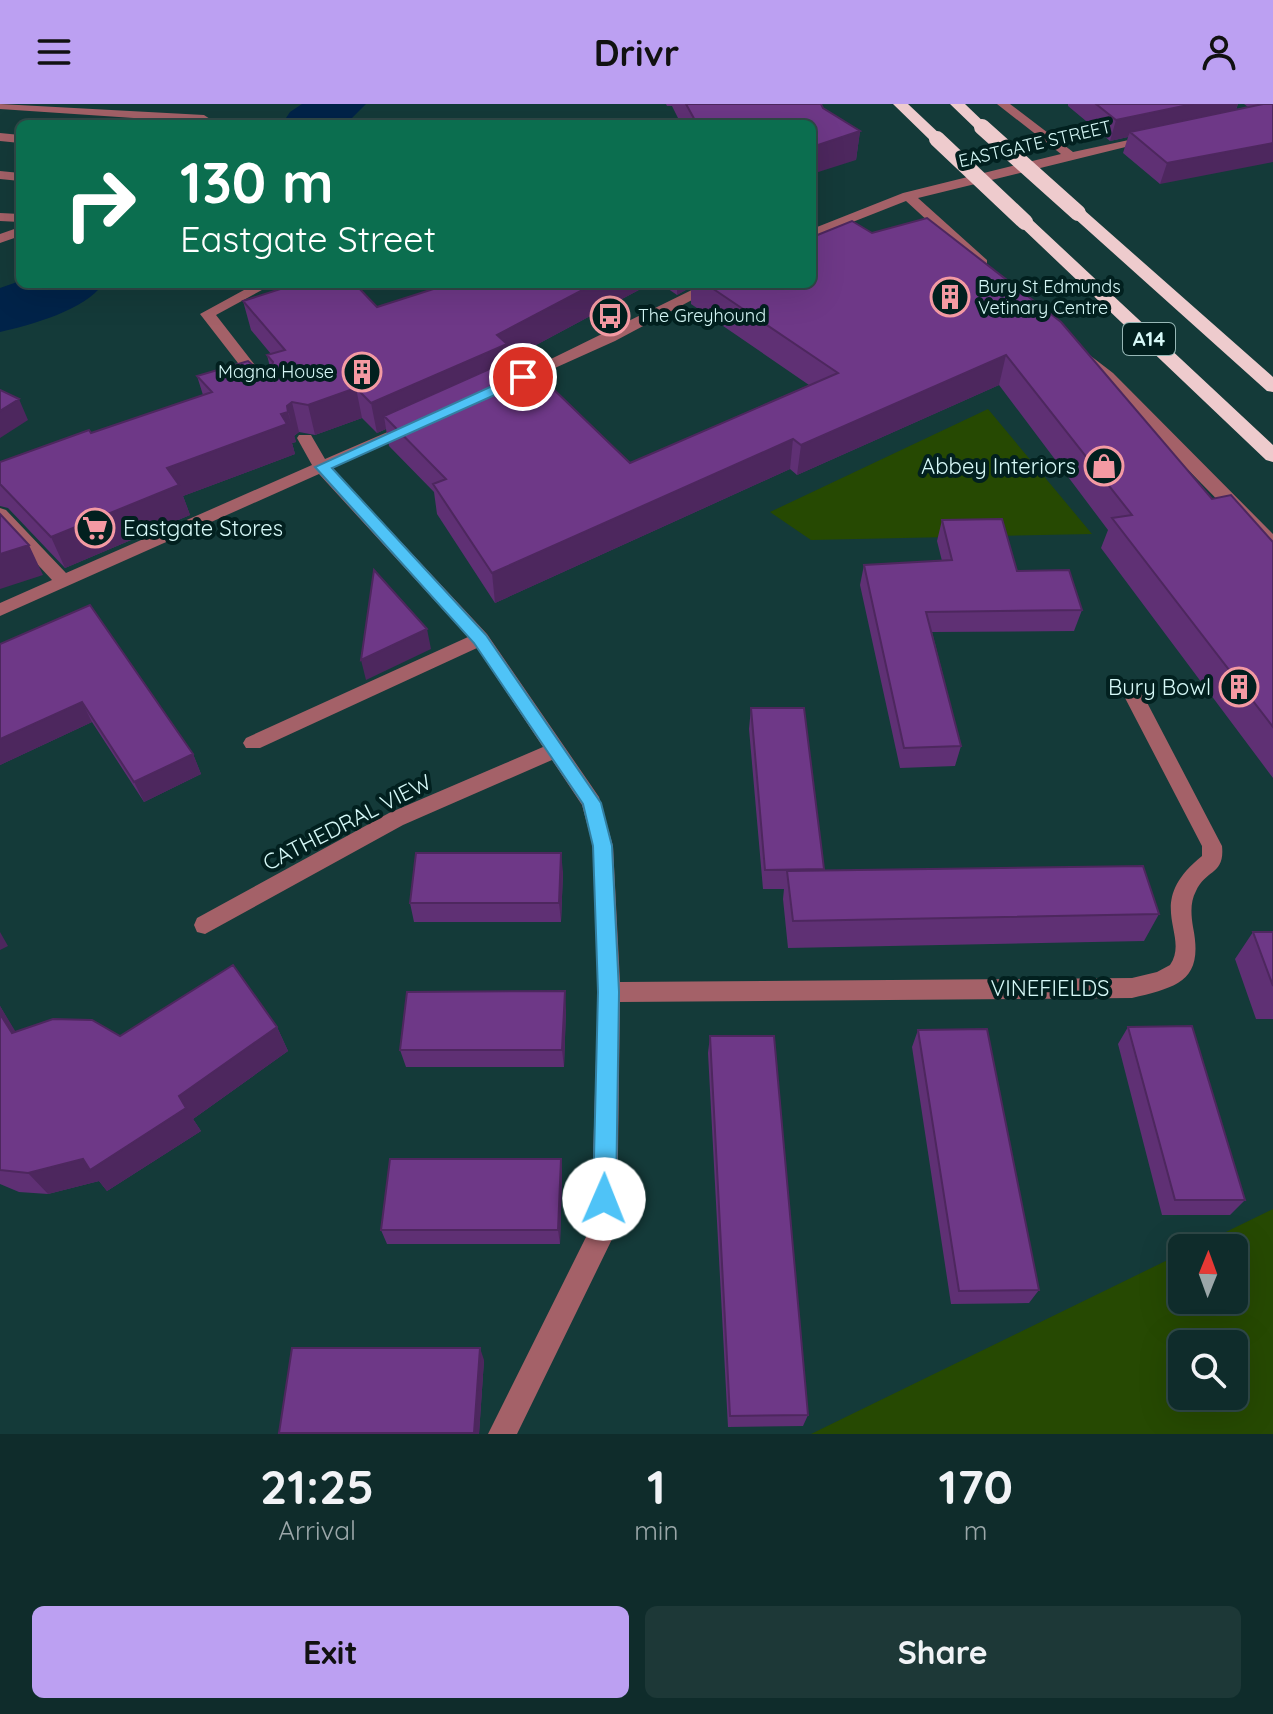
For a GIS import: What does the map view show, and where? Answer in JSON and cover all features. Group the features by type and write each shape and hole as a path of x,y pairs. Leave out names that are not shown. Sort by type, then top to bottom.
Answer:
{"highway":[{"name":"A14","path":"900,104 1273,456"},
{"name":"A14","path":"957,104 1273,387"}],"street":[{"path":"1003,104 1071,156"},
{"path":"0,105 203,120"},
{"name":"EASTGATE STREET","path":"816,232 908,196 995,172 1159,137"},
{"path":"908,196 990,270"},
{"path":"258,288 207,314 270,394"},
{"path":"495,389 610,338 707,288"},
{"path":"1071,343 1118,384 1229,505 1273,544"},
{"path":"0,610 423,422"},
{"path":"305,438 322,467 480,639 592,803 603,846 609,992 604,1229 502,1434"},
{"path":"0,514 64,582"},
{"path":"253,743 480,639"},
{"name":"VINEFIELDS","path":"609,992 1132,988 1159,984 1179,973 1186,955 1181,912 1185,888 1213,860 1212,846 1134,696"},
{"name":"CATHEDRAL VIEW","path":"205,925 396,819 557,749"}],"green space":[{"path":"988,409 1092,534 811,540 770,512"},
{"path":"1273,1209 1273,1434 811,1434 1168,1260 1168,1314 1248,1314 1248,1234 1222,1234"}],"building":[{"path":"686,104 821,104 860,131 816,146 816,120 695,120"},
{"path":"1096,104 1193,104 1116,120"},
{"path":"1273,104 1273,143 1167,163 1130,132"},
{"path":"927,218 1061,322 1212,499 1231,495 1273,542 1273,727 1112,518 1132,515 1006,355 801,445 793,439 492,573 433,484 446,479 384,416 519,356 630,463 838,373 712,288 816,288 816,236 852,221 872,233"},
{"path":"284,288 359,288 377,307 436,288 586,288 497,335 507,344 371,403 356,388 308,405 292,402 287,406 288,412 281,414 287,424 167,468 179,485 51,537 0,484 0,462 89,430 91,433 212,392 197,376 248,361 261,372 272,366 273,362 267,355 285,350 243,301"},
{"path":"0,390 19,399 0,411"},
{"path":"0,514 29,545 0,554"},
{"path":"1002,519 1017,571 1069,570 1082,610 926,612 961,746 904,748 864,565 952,560 942,520"},
{"path":"374,570 427,629 361,660"},
{"path":"90,605 193,754 134,782 82,702 0,739 0,644"},
{"path":"751,708 804,708 824,869 765,870"},
{"path":"416,853 561,853 559,903 410,903"},
{"path":"1143,866 1159,914 793,921 787,871"},
{"path":"1253,932 1273,932 1273,986"},
{"path":"233,965 277,1027 179,1096 186,1108 90,1170 83,1159 28,1173 0,1170 0,1014 12,1033 53,1019 92,1020 120,1036"},
{"path":"565,991 562,1050 400,1050 407,992"},
{"path":"1192,1026 1245,1200 1175,1200 1128,1027"},
{"path":"987,1029 1039,1290 959,1291 918,1030"},
{"path":"710,1036 774,1036 808,1415 730,1416"},
{"path":"390,1159 561,1159 558,1230 381,1230"},
{"path":"292,1348 480,1348 474,1433 279,1433"}],"waterway":[{"path":"316,120 338,104"},
{"path":"0,312 60,288"}],"place":[{"name":"Bury St Edmunds Vetinary Centre","path":"950,297"},
{"name":"The Greyhound","path":"610,316"},
{"name":"Magna House","path":"362,372"},
{"name":"Abbey Interiors","path":"1104,466"},
{"name":"Eastgate Stores","path":"95,528"},
{"name":"Bury Bowl","path":"1239,687"}],"route":[{"path":"523,377 322,467 480,639 592,803 603,846 609,992 604,1199"}]}
